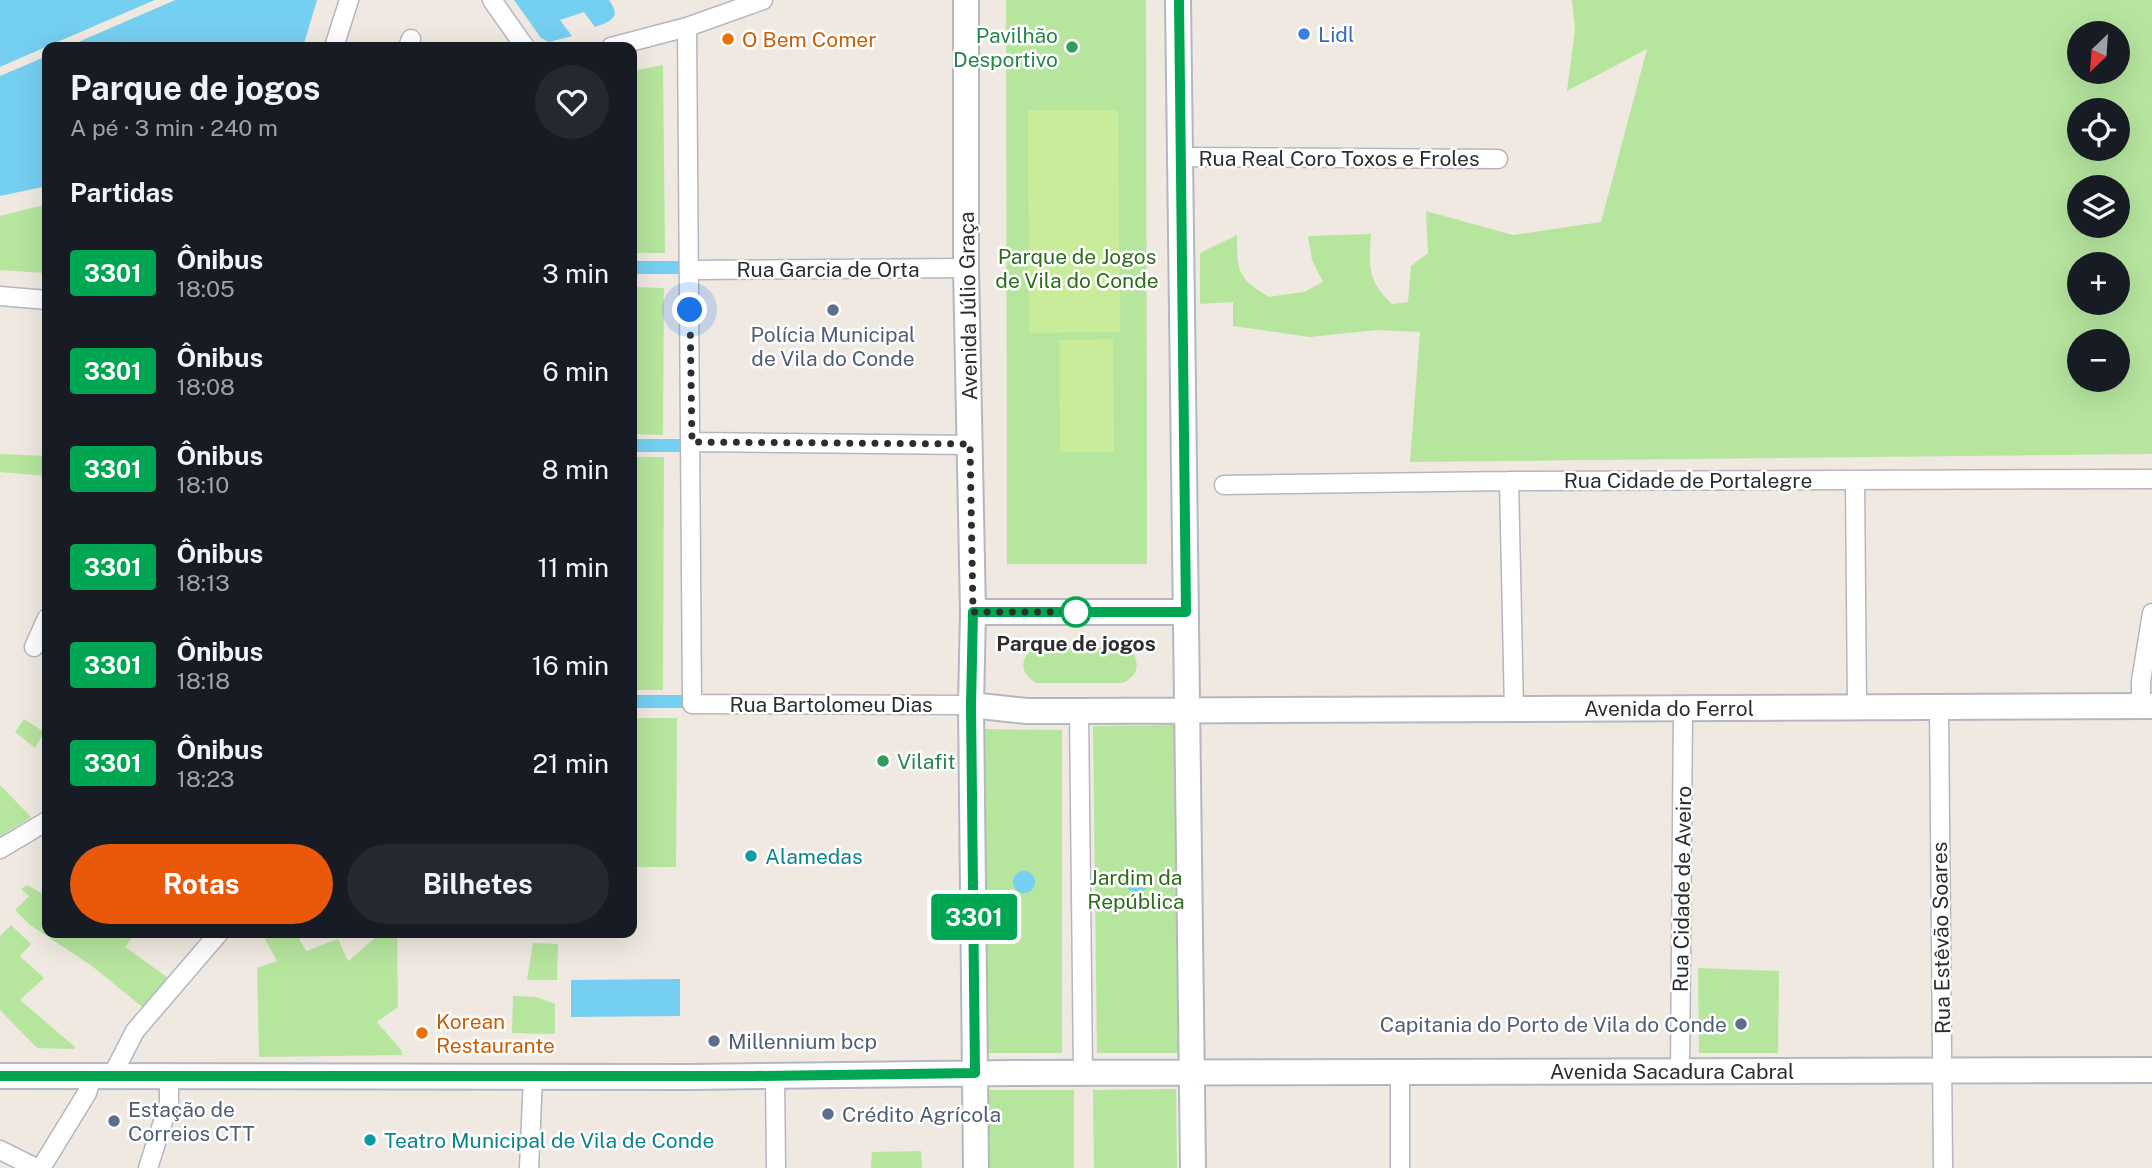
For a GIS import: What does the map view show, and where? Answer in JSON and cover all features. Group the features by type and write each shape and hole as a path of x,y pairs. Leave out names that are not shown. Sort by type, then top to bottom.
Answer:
{"street":[{"path":"336,42 349,0"},
{"path":"492,0 521,42"},
{"path":"630,42 687,27 725,6 763,0"},
{"name":"Avenida Júlio Graça","path":"966,0 966,268 973,612 971,705 976,1168"},
{"path":"1178,0 1193,1168"},
{"path":"687,27 692,442 970,444"},
{"name":"Rua Real Coro Toxos e Froles","path":"1180,157 1498,159"},
{"name":"Rua Garcia de Orta","path":"690,270 966,268"},
{"path":"0,296 42,300"},
{"name":"Rua Bartolomeu Dias","path":"692,442 692,704 971,705"},
{"name":"Rua Cidade de Portalegre","path":"1224,485 1510,481 2152,479"},
{"path":"1855,480 1857,708"},
{"path":"1510,481 1514,709"},
{"path":"973,612 1186,612"},
{"path":"2146,706 2141,681 2152,613"},
{"path":"34,647 42,629"},
{"path":"971,705 1026,711 1187,710"},
{"name":"Avenida do Ferrol","path":"1187,710 2146,706"},
{"name":"Rua Estêvão Soares","path":"1939,707 1943,1168"},
{"name":"Rua Cidade de Aveiro","path":"1680,1071 1683,708"},
{"path":"1079,711 1083,1073"},
{"path":"0,849 42,824"},
{"path":"0,1150 39,1168 87,1093 135,1031 215,938"},
{"name":"Avenida Sacadura Cabral","path":"1192,1072 2152,1070"},
{"path":"0,1076 775,1076 1192,1072"},
{"path":"1400,1073 1400,1168"},
{"path":"148,1168 169,1102 169,1076"},
{"path":"529,1168 533,1076"},
{"path":"775,1076 776,1168"}],"green space":[{"name":"Parque de Jogos de Vila do Conde","path":"1006,0 1146,0 1147,564 1007,564"},
{"path":"1572,0 2152,0 2152,454 1410,462 1420,332 1377,330 1310,337 1233,326 1233,302 1200,304 1200,253 1237,235 1241,272 1245,279 1269,297 1304,292 1323,282 1312,260 1308,236 1371,234 1371,272 1378,288 1392,304 1408,302 1411,266 1428,253 1426,211 1513,235 1601,222 1647,49 1567,91 1575,30"},
{"path":"663,65 665,253 637,253 637,70"},
{"path":"1028,110 1118,110 1120,332 1029,333"},
{"path":"42,205 42,273 0,270 0,216"},
{"path":"637,287 664,288 663,435 637,434"},
{"path":"1113,339 1114,452 1060,452 1059,340"},
{"path":"0,454 42,456 42,476 0,472"},
{"path":"637,457 664,457 663,690 637,690"},
{"path":"1034,648 1118,648 1134,654 1137,668 1131,678 1122,683 1036,683 1027,675 1023,666 1029,652"},
{"path":"637,718 677,718 676,867 637,867"},
{"path":"24,719 42,731 42,736 35,748 15,732"},
{"name":"Jardim da República","path":"1174,725 1178,1053 1097,1053 1093,726"},
{"name":"Jardim da República","path":"979,729 1062,730 1062,1053 978,1053"},
{"path":"0,785 31,817 0,837"},
{"path":"27,885 42,893 42,933 15,910 29,896 21,889"},
{"path":"11,925 31,944 20,956 44,978 20,1000 75,1047 74,1049 37,1048 0,1010 0,936"},
{"path":"50,938 131,938 125,947 171,980 146,1010 92,966"},
{"path":"299,938 306,951 338,939 348,961 375,938 397,938 398,1007 377,1022 401,1050 402,1055 259,1057 257,968 277,961 265,939"},
{"path":"533,943 558,944 557,980 527,980"},
{"path":"1698,968 1779,971 1778,1053 1699,1053"},
{"path":"513,996 536,997 555,1004 555,1034 512,1033"},
{"path":"1176,1089 1177,1168 1094,1168 1093,1090"},
{"path":"989,1090 1074,1090 1074,1168 988,1168"},
{"path":"921,1151 922,1168 871,1168 872,1152"}],"water":[{"path":"0,0 155,0 58,42 42,42 42,49 0,67"},
{"path":"175,0 317,0 304,42 78,42"},
{"path":"514,0 609,0 615,15 610,21 595,27 584,12 560,20 572,36 549,42 541,38"},
{"path":"42,58 42,187 0,196 0,76"},
{"path":"637,261 681,261 681,274 637,274"},
{"path":"637,439 683,439 684,452 637,452"},
{"path":"637,695 682,695 682,708 637,708"},
{"path":"1024,871 1032,874 1035,882 1032,890 1024,893 1016,890 1013,882 1016,874"},
{"path":"1137,871 1145,874 1148,882 1145,890 1137,893 1129,890 1126,882 1129,874"},
{"path":"680,979 680,1016 571,1017 571,980"}],"pier":[{"path":"155,0 158,0 66,42 58,42"},
{"path":"166,0 175,0 75,42 70,42"},
{"path":"42,49 42,53 0,71 0,67"}],"bus line":[{"name":"3301","path":"0,1076 754,1076 975,1073 971,705 973,612 1186,612 1179,0"}],"place":[{"name":"Lidl","path":"1304,34"},
{"name":"O Bem Comer","path":"728,39"},
{"name":"Pavilhão Desportivo","path":"1072,47"},
{"name":"Polícia Municipal de Vila do Conde","path":"833,310"},
{"name":"Parque de jogos","path":"1076,612"},
{"name":"Vilafit","path":"883,761"},
{"name":"Alamedas","path":"751,856"},
{"name":"Capitania do Porto de Vila do Conde","path":"1741,1024"},
{"name":"Korean Restaurante","path":"422,1033"},
{"name":"Millennium bcp","path":"714,1041"},
{"name":"Crédito Agrícola","path":"828,1114"},
{"name":"Estação de Correios CTT","path":"114,1121"},
{"name":"Teatro Municipal de Vila de Conde","path":"370,1140"}],"route":[{"path":"690,310 692,442 970,444 973,612 1079,612 1076,612"}]}
